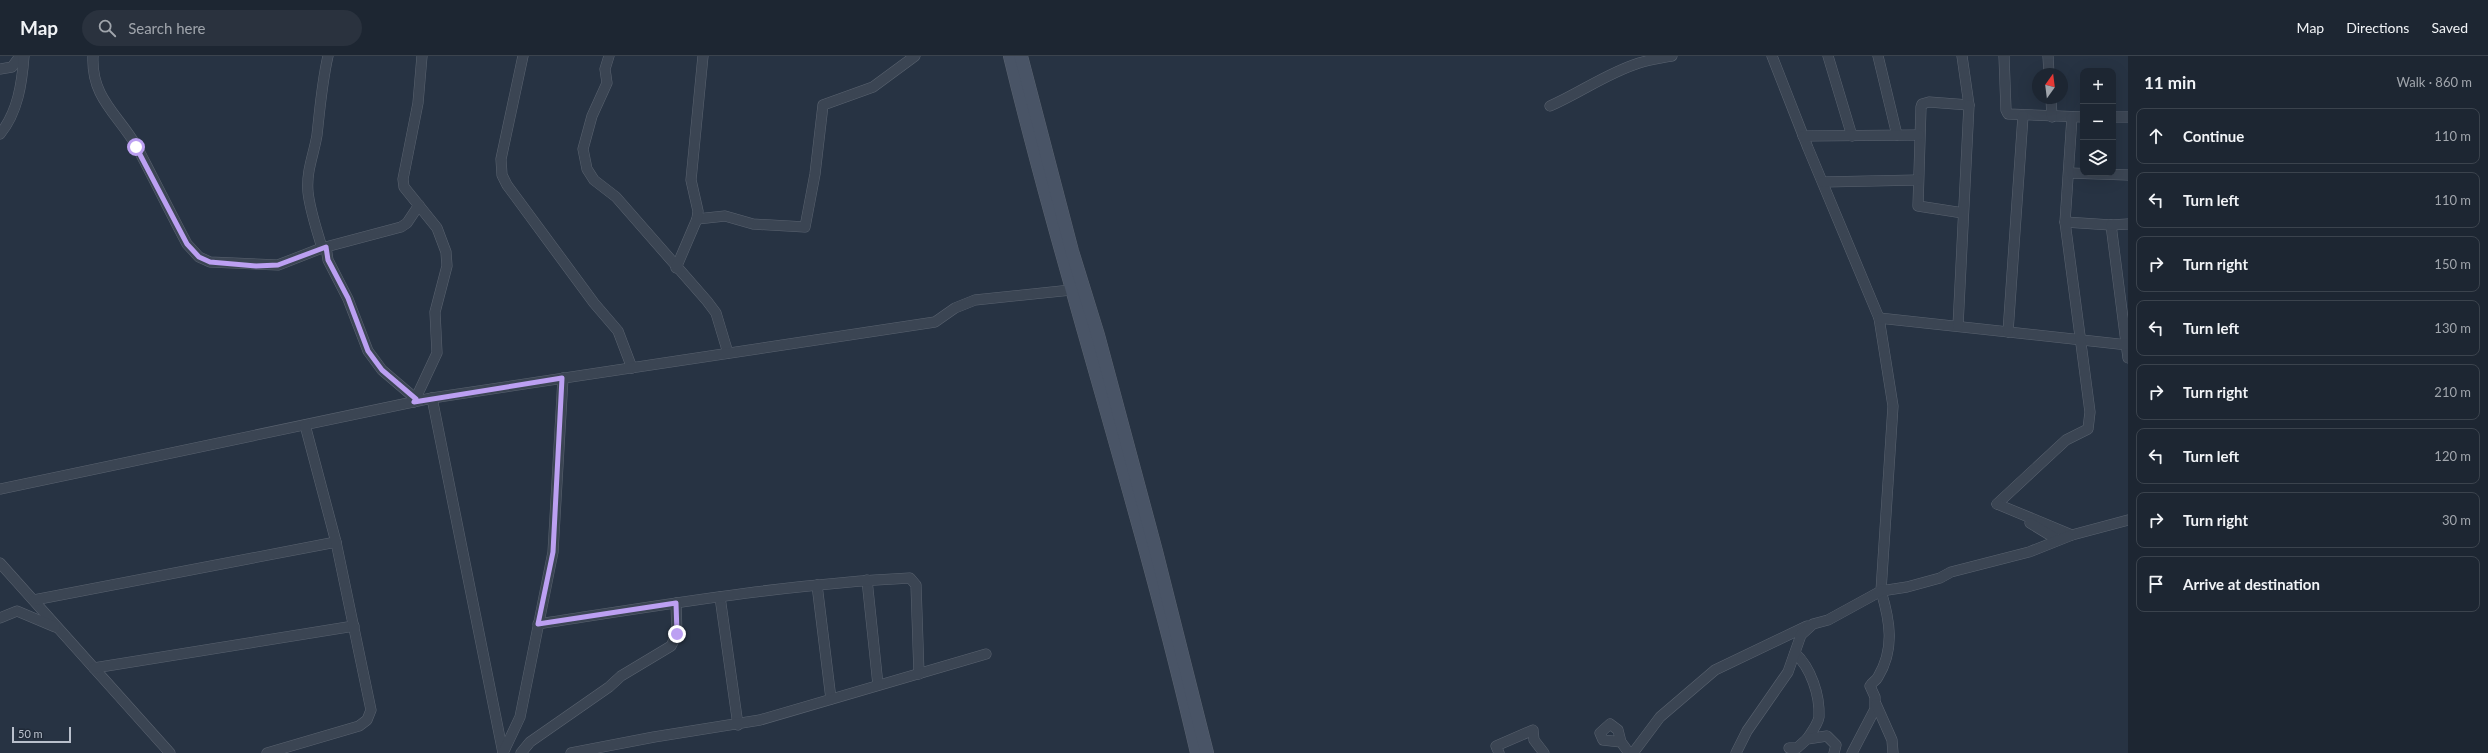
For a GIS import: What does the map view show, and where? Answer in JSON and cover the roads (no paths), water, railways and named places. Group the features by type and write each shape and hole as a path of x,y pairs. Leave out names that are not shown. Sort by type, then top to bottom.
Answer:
{"main road":[{"path":"1010,56 1036,163 1133,506 1197,753"},
{"path":"1020,56 1068,237 1098,336 1160,566 1207,753"}],"street":[{"path":"0,70 12,67 20,56"},
{"path":"0,134 9,123 15,107 22,81 24,56"},
{"path":"94,56 94,82 109,110 136,147 187,244 199,257 210,262 278,265 324,248 401,227 407,223 419,205"},
{"path":"328,56 321,87 317,135 310,160 308,180 312,212 328,260 348,298 368,351 382,370 415,400"},
{"path":"415,400 436,353 435,312 447,266 446,252 437,228 404,187 403,179 418,103 422,56"},
{"path":"523,56 501,159 502,174 507,186 594,303 618,331 632,368"},
{"path":"609,56 605,69 607,83 592,116 583,149 583,158 594,180 616,197 716,313 728,353"},
{"path":"676,268 697,219 698,211 691,180 703,56"},
{"path":"697,219 725,216 753,224 805,227 815,174 823,105 873,86 915,56"},
{"path":"1550,106 1575,95 1605,77 1639,63 1672,56"},
{"path":"1772,56 1803,136 1879,318 1893,406 1881,591 1889,618 1890,633 1889,653 1884,667 1877,679 1870,686 1875,697 1876,704 1892,740 1893,753"},
{"path":"1828,56 1852,136"},
{"path":"1878,56 1897,136"},
{"path":"1958,326 1969,105 1962,56"},
{"path":"2004,56 2006,110 2008,114 2023,116 2080,117"},
{"path":"2048,56 2049,68"},
{"path":"1963,213 1918,206 1919,135 1922,104 1928,102 1969,105"},
{"path":"2051,104 2052,117"},
{"path":"2008,332 2023,116"},
{"path":"1997,504 2066,440 2088,429 2090,412 2065,222 2070,174 2072,117"},
{"path":"2116,117 2128,117"},
{"path":"1803,136 1919,135"},
{"path":"2070,174 2128,175"},
{"path":"1823,182 1918,180"},
{"path":"2065,222 2111,225 2128,224"},
{"path":"2111,225 2128,358"},
{"path":"0,489 305,425 415,400 935,322 955,308 975,300 1071,290"},
{"path":"1879,318 2126,344"},
{"path":"503,753 520,717 553,552 562,378"},
{"path":"432,398 503,753"},
{"path":"267,753 359,726 368,720 371,710 336,542 305,425"},
{"path":"1997,504 2072,535"},
{"path":"1997,504 2058,540"},
{"path":"1633,753 1660,717 1715,670 1813,624 1828,620 1881,591 1907,587 1940,578 1951,572 2029,552 2072,535 2128,520"},
{"path":"34,600 336,542"},
{"path":"0,563 170,753"},
{"path":"538,624 676,603 817,585 867,580 913,580 916,585 919,674"},
{"path":"867,580 878,686"},
{"path":"817,585 831,699"},
{"path":"720,597 738,725"},
{"path":"521,753 541,734 609,687 621,676 671,646 677,634 676,603"},
{"path":"0,618 17,611 59,629"},
{"path":"1736,753 1747,731 1788,672 1801,635 1813,624"},
{"path":"94,668 354,626"},
{"path":"1789,748 1797,748 1807,739 1819,718 1819,698 1804,661 1794,653"},
{"path":"571,753 654,737 738,725 986,654"},
{"path":"1852,753 1873,715 1876,704"},
{"path":"1499,753 1496,746 1533,730 1534,740 1544,753"},
{"path":"1807,739 1827,736 1836,745 1834,753"},
{"path":"1620,742 1629,753"}]}
